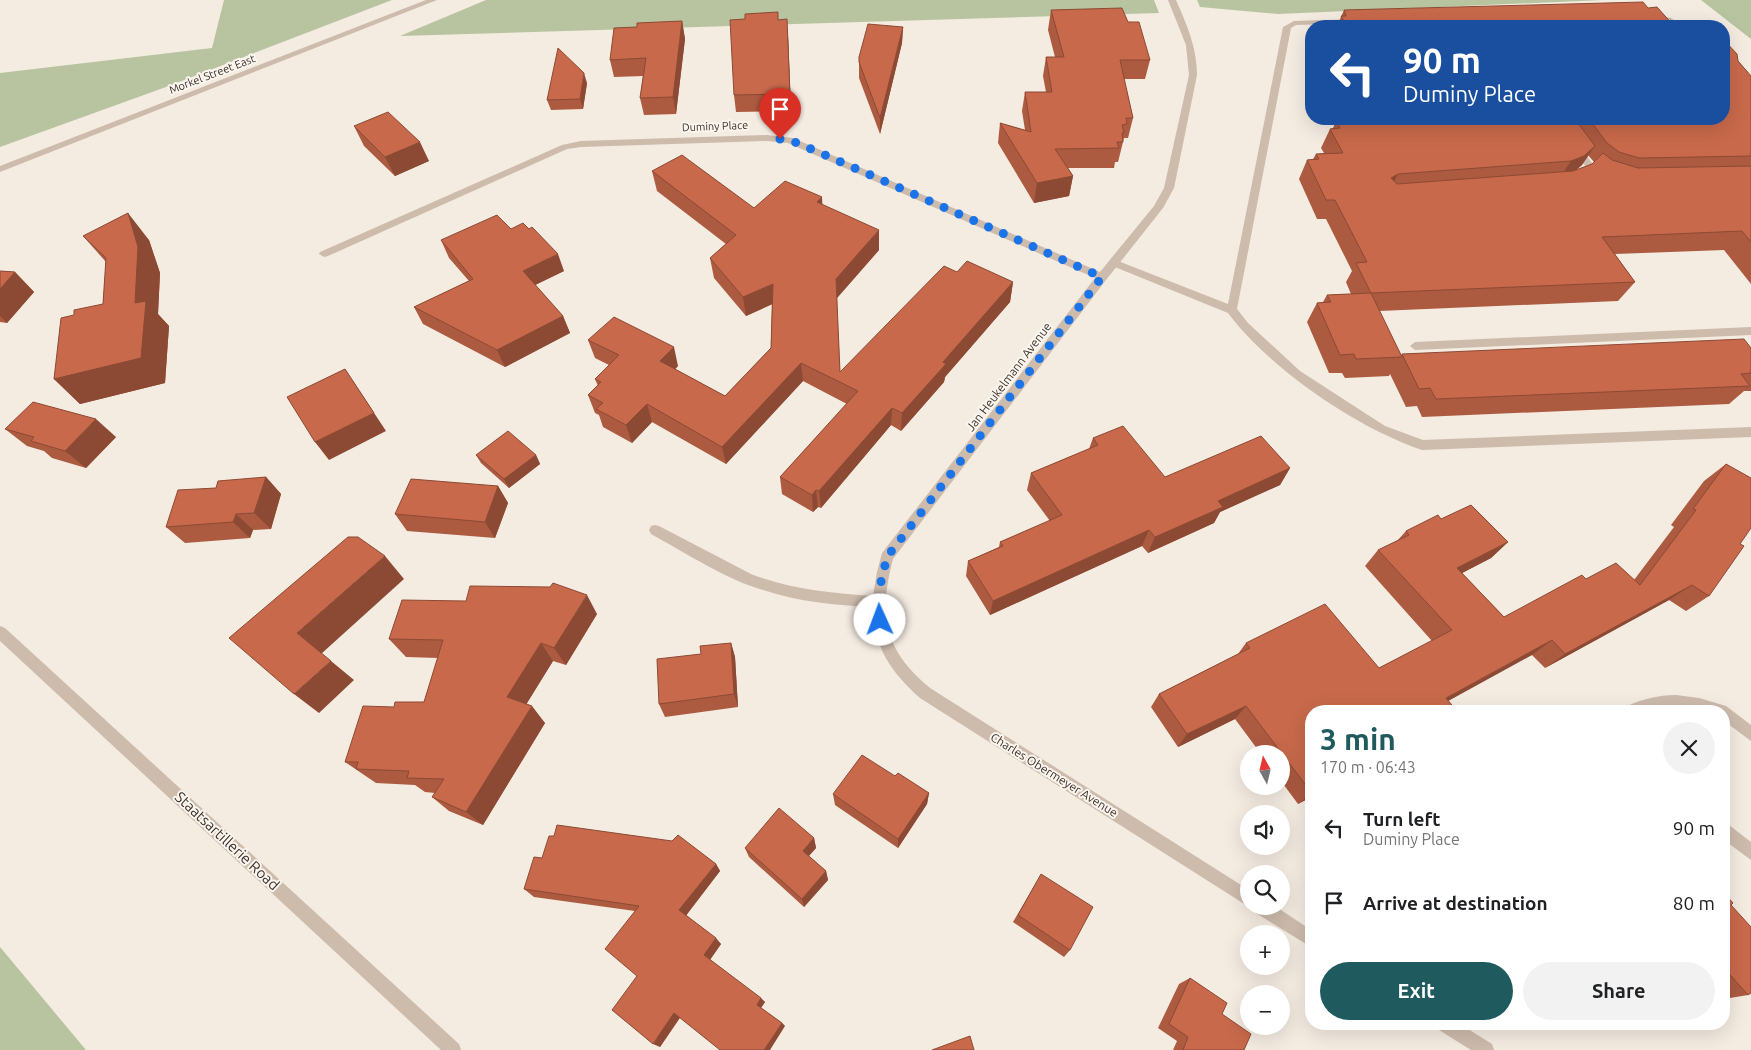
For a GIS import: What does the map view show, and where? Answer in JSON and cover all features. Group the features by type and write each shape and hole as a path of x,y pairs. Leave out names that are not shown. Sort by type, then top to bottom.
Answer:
{"street":[{"name":"Morkel Street East","path":"0,169 432,0"},
{"name":"Jan Heukelmann Avenue","path":"881,631 878,602 887,557 1102,277 1158,208 1169,188 1193,75 1193,60 1187,35 1172,0"},
{"path":"1649,15 1668,20"},
{"path":"1232,310 1287,27 1294,24 1305,24"},
{"path":"1559,125 1589,165 1608,178"},
{"name":"Duminy Place","path":"324,254 564,147 581,144 767,138 790,140 1102,277"},
{"path":"1579,174 1589,165"},
{"path":"1114,263 1232,310 1244,326 1296,374 1381,429 1422,445 1751,432"},
{"path":"1415,346 1751,331"},
{"path":"1713,332 1724,347"},
{"path":"655,530 746,578 764,585 820,598 878,602"},
{"name":"Charles Obermeyer Avenue","path":"881,631 884,645 891,658 903,674 925,693 1240,893"},
{"name":"Staatsartillerie Road","path":"0,632 453,1050"},
{"path":"1641,705 1674,700 1694,705"},
{"path":"1730,718 1751,734"},
{"path":"1730,835 1751,852"},
{"path":"1274,915 1305,935"},
{"path":"1454,1030 1486,1050"}],"green space":[{"path":"224,0 392,0 166,87 0,147 0,73 212,48"},
{"path":"486,0 1154,0 1159,13 400,36"},
{"path":"1197,0 1603,0 1278,14 1200,7"},
{"path":"1701,0 1751,0 1751,39 1730,23 1730,20 1727,20"},
{"path":"0,947 86,1050 0,1050"}],"building":[{"path":"1643,2 1648,8 1657,7 1669,20 1343,20 1341,16 1346,16 1344,10"},
{"path":"1122,8 1128,22 1139,22 1150,60 1120,60 1133,118 1126,118 1127,124 1122,125 1124,133 1122,133 1123,142 1117,142 1119,148 1055,149 1073,176 1037,183 1000,123 1031,132 1025,92 1052,92 1046,57 1064,57 1051,10"},
{"path":"778,12 778,20 787,19 790,94 734,95 730,20 745,19 745,14"},
{"path":"682,21 673,97 640,98 646,58 610,60 614,28 637,27 637,23"},
{"path":"868,24 903,27 880,118 859,62"},
{"path":"1730,46 1737,54 1738,61 1751,76 1751,156 1639,158 1619,152 1607,143 1594,125 1730,125"},
{"path":"558,48 584,73 580,99 547,100"},
{"path":"388,112 420,142 385,157 354,126"},
{"path":"1338,125 1579,125 1595,146 1584,156 1571,161 1398,174 1391,178 1397,184 1573,171 1592,164 1603,153 1612,160 1638,168 1751,166 1751,242 1742,231 1602,237 1635,282 1371,293 1356,263 1367,262 1335,200 1326,200 1307,160 1319,159 1316,154 1343,153 1330,129 1340,128"},
{"path":"682,155 754,208 785,181 822,197 817,202 879,230 836,279 840,372 944,266 957,272 967,261 1013,282 943,362 946,364 902,413 892,408 819,491 816,490 812,495 780,477 858,391 801,363 722,447 647,404 626,425 596,409 603,403 588,395 601,382 595,379 619,355 588,340 614,317 674,347 660,361 725,396 771,348 773,284 743,297 710,258 736,235 652,171"},
{"path":"128,213 138,247 135,303 146,301 141,358 54,379 61,318 74,315 74,310 103,304 106,258 83,236"},
{"path":"497,215 511,229 523,223 529,229 532,227 558,254 523,271 563,316 497,350 414,307 473,279 441,240"},
{"path":"0,271 15,272 0,289"},
{"path":"1371,293 1402,357 1356,359 1354,354 1340,355 1317,303 1331,302 1327,295"},
{"path":"1744,339 1751,348 1751,373 1741,374 1750,386 1436,399 1430,388 1419,389 1402,354"},
{"path":"345,369 374,413 315,442 287,397"},
{"path":"33,402 96,419 65,451 31,441 34,437 5,429"},
{"path":"1123,426 1165,477 1261,436 1290,468 1218,501 1223,507 1155,537 1149,530 993,601 968,561 1003,546 1000,542 1062,515 1031,473 1098,445 1093,438"},
{"path":"508,431 536,455 504,479 476,455"},
{"path":"1726,464 1751,478 1751,528 1740,544 1744,546 1709,596 1692,585 1565,654 1552,640 1446,698 1452,705 1305,705 1305,784 1290,764 1290,745 1275,745 1246,706 1187,734 1159,694 1250,648 1246,643 1325,604 1379,668 1452,630 1378,550 1409,535 1406,531 1438,515 1441,519 1471,505 1508,542 1457,568 1504,617 1582,575 1586,579 1616,563 1640,585 1696,510 1693,509"},
{"path":"266,477 254,513 236,514 233,522 166,527 178,490 216,488 218,481"},
{"path":"411,479 498,486 485,522 395,514"},
{"path":"348,537 358,537 385,556 297,633 331,661 294,694 229,638"},
{"path":"553,583 587,595 554,648 541,643 507,697 532,706 466,812 432,797 444,779 407,778 409,771 356,769 358,762 345,762 363,706 394,707 395,702 424,702 443,640 389,639 402,600 466,601 470,586 550,587"},
{"path":"731,643 734,694 659,704 657,659 701,654 700,646"},
{"path":"862,755 895,776 898,773 929,793 898,839 833,794"},
{"path":"779,808 814,838 803,851 826,871 802,899 745,848"},
{"path":"557,825 672,841 678,835 716,864 679,910 716,938 704,955 761,998 757,1005 782,1023 764,1050 720,1050 674,1013 653,1044 612,1010 637,976 605,949 639,906 524,889 534,857 542,858 549,836 554,836"},
{"path":"1041,874 1093,907 1070,950 1018,915"},
{"path":"1730,900 1733,903 1731,905 1751,927 1751,993 1748,995 1730,975"},
{"path":"1190,978 1227,1003 1222,1014 1240,1026 1240,1035 1251,1035 1244,1050 1183,1050 1188,1037 1169,1024"},
{"path":"970,1036 974,1050 932,1050"}],"route":[{"path":"780,139 790,140 825,155 1102,277 977,442 896,543 887,557 883,570 878,602 880,620"}]}
